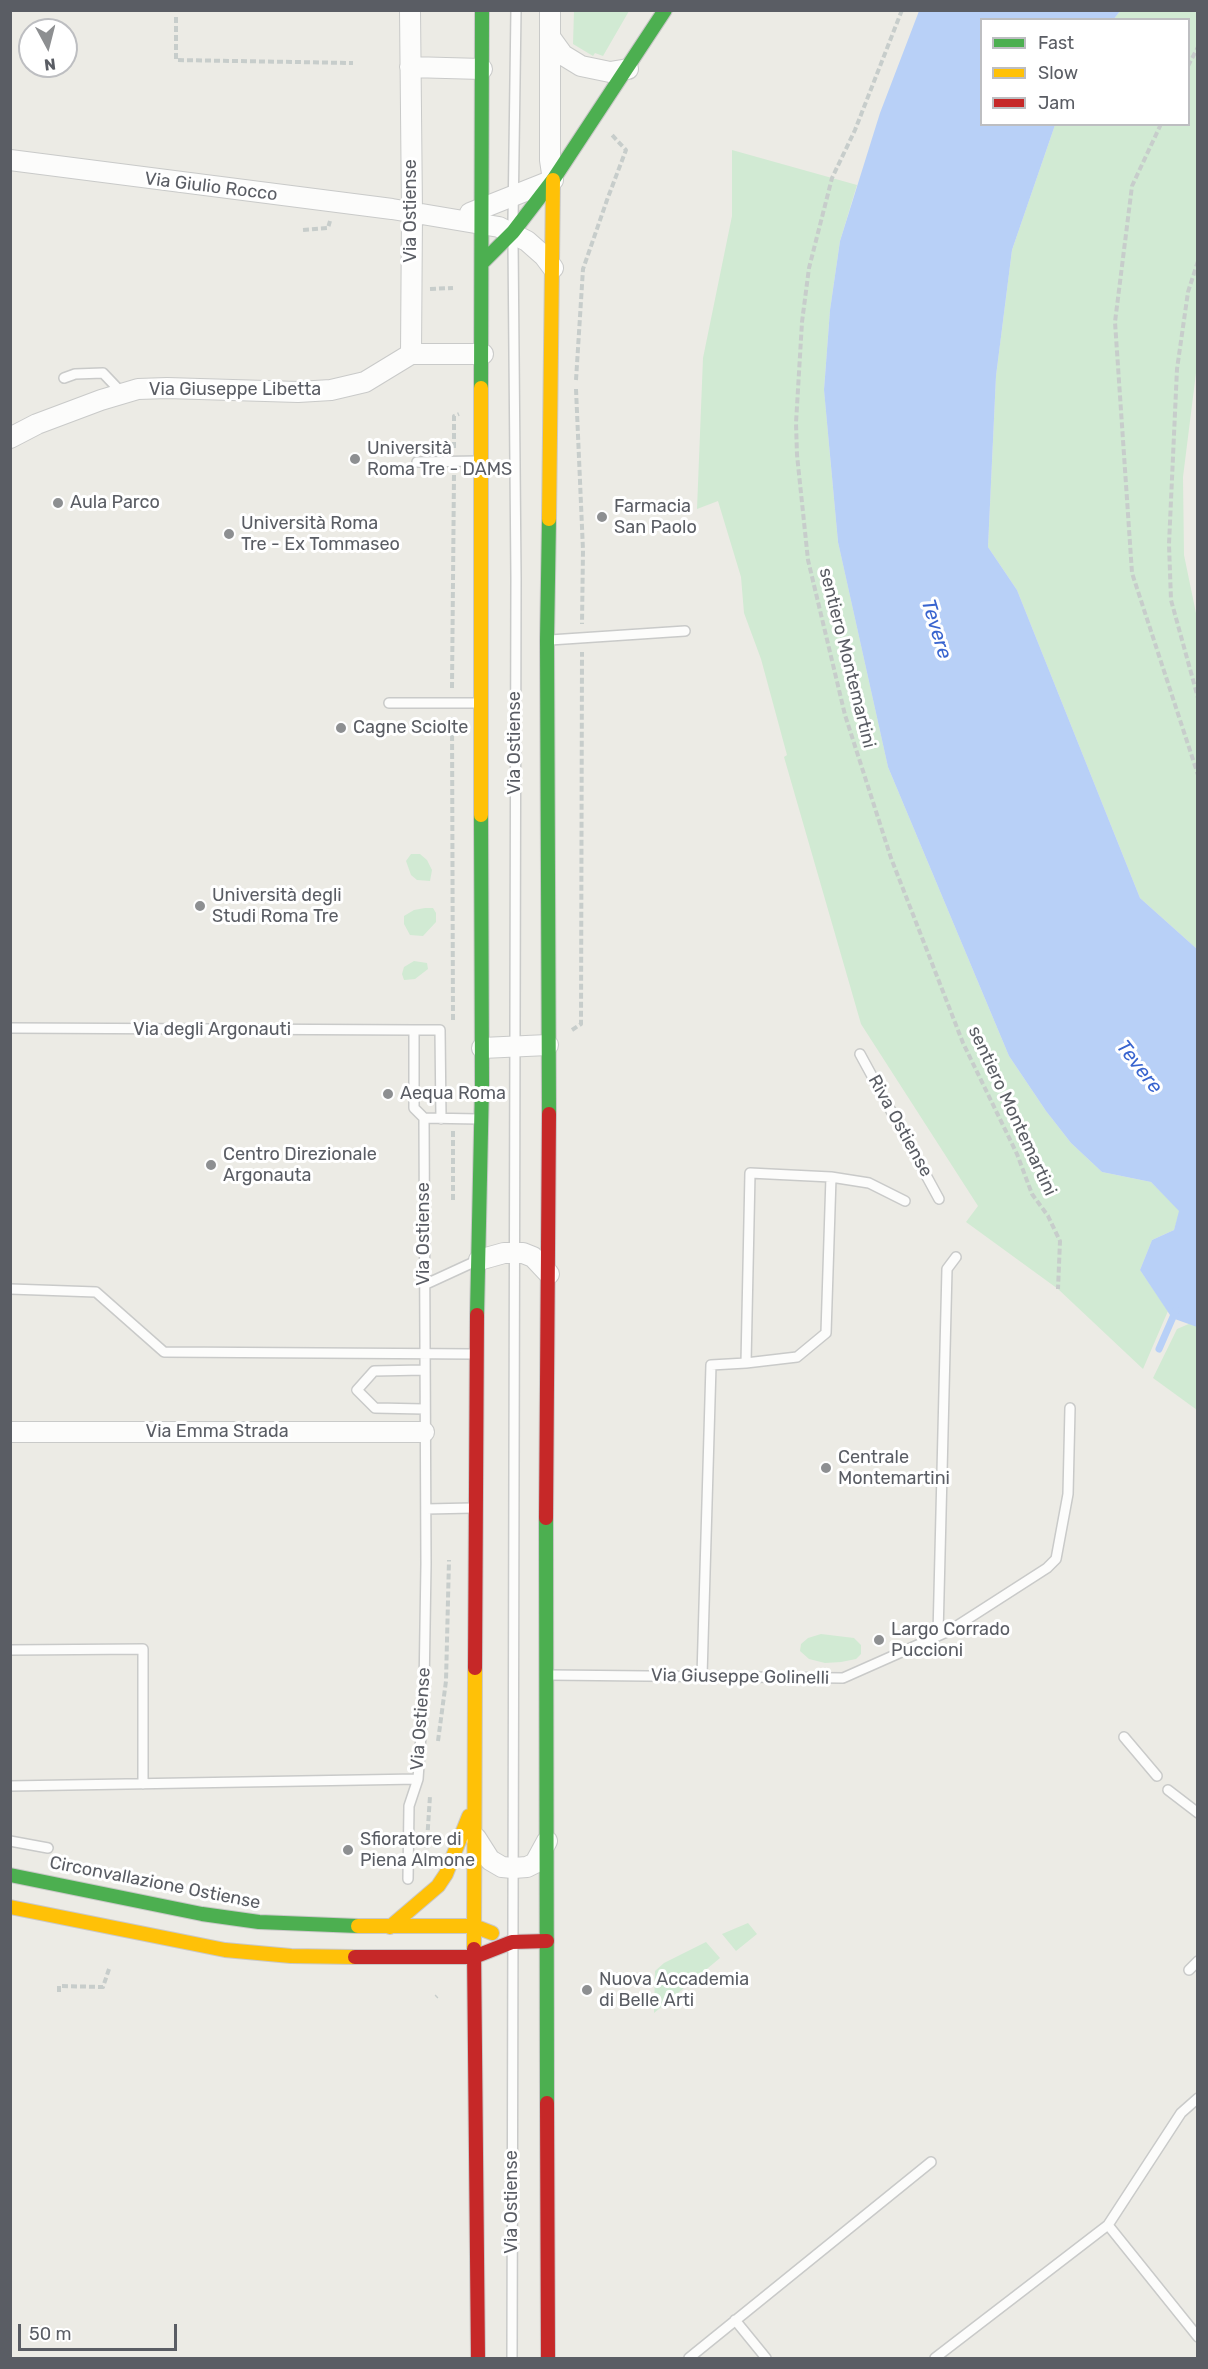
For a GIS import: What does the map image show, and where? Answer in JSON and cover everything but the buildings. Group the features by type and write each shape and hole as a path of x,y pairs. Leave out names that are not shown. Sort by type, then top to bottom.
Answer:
{"main road":[{"name":"Via Ostiense","path":"478,2358 474,1926 476,1354 482,1048 480,703 483,10"},
{"path":"482,263 513,232 553,180 665,10"},
{"name":"Via Ostiense","path":"548,2358 546,1675 549,1274 548,640 553,180"},
{"path":"390,1927 427,1897 446,1874 464,1833 475,1798"},
{"name":"Circonvallazione Ostiense","path":"10,1875 219,1916 296,1924 390,1927 474,1926"},
{"path":"10,1907 244,1952 324,1957 474,1957 512,1942 547,1941"},
{"path":"474,1926 512,1942"}],"street":[{"name":"Via Ostiense","path":"410,10 411,354"},
{"name":"Via Ostiense","path":"550,10 550,160 553,180"},
{"path":"549,37 563,55 581,66 596,71 610,72 628,69"},
{"path":"410,67 482,69"},
{"name":"Via Giulio Rocco","path":"10,160 412,213"},
{"path":"412,213 453,220 482,217 514,196 553,180"},
{"path":"482,217 513,232 536,248 552,268"},
{"path":"411,354 483,354"},
{"name":"Via Giuseppe Libetta","path":"10,438 37,424 122,393 167,387 298,392 343,389 371,380 411,354"},
{"path":"482,1048 548,1046"},
{"path":"478,1260 523,1253 533,1257 549,1274"},
{"name":"Via Emma Strada","path":"10,1432 424,1432"},
{"path":"476,1838 490,1860 502,1867 513,1868 527,1867 535,1863 548,1839"}],"lane":[{"name":"Via Ostiense","path":"512,2358 516,578 513,232 516,10"},
{"path":"64,378 75,374 103,373 122,393"},
{"path":"417,462 481,461"},
{"path":"548,640 685,631"},
{"name":"Via Ostiense","path":"389,704 480,703"},
{"name":"Via degli Argonauti","path":"10,1028 440,1030 441,1119"},
{"name":"Via Ostiense","path":"10,1785 418,1779 424,1690 426,1509 423,1118 414,1108 414,1030"},
{"name":"Riva Ostiense","path":"860,1054 939,1199"},
{"path":"423,1118 481,1119"},
{"path":"746,1363 750,1173 831,1177 869,1183 905,1201"},
{"path":"702,1676 711,1365 797,1357 826,1333 831,1177"},
{"path":"939,1635 947,1269 956,1257"},
{"path":"424,1285 478,1260"},
{"path":"10,1289 96,1292 164,1352 476,1354"},
{"path":"424,1370 374,1371 357,1390 375,1408 424,1409"},
{"name":"Via Giuseppe Golinelli","path":"546,1675 843,1678 949,1631 1047,1568 1056,1559 1068,1494 1070,1408"},
{"path":"426,1509 475,1508"},
{"path":"10,1650 143,1649 143,1784"},
{"path":"1124,1737 1157,1776"},
{"path":"408,1879 409,1806 418,1779"},
{"path":"1168,1790 1197,1813"},
{"path":"10,1841 48,1848"},
{"path":"1189,1970 1197,1960"},
{"path":"935,2358 1108,2225 1181,2113 1197,2098"},
{"path":"689,2358 931,2162"},
{"path":"1108,2225 1197,2337"},
{"path":"735,2320 766,2358"}],"path":[{"name":"sentiero Montemartini","path":"902,10 855,130 832,178 808,268 797,378 796,423 796,455 808,560 845,716 891,858 963,1043 1017,1154 1032,1194 1048,1216 1060,1240 1058,1289"},
{"path":"176,17 176,60 353,63"},
{"path":"1190,62 1197,47"},
{"path":"1160,126 1132,186 1114,322 1132,573 1197,775"},
{"path":"581,1024 583,550 576,385 583,269 626,150 618,140"},
{"path":"1197,261 1188,292 1177,369 1169,544 1171,600 1197,698"},
{"path":"570,385 576,385"},
{"path":"453,577 453,1027"},
{"path":"453,1119 453,1209"},
{"path":"436,1749 446,1681 449,1553"},
{"path":"425,1862 430,1794"},
{"path":"59,1992 59,1986 103,1987 109,1969"}],"green space":[{"path":"574,10 629,11 603,56 595,53 593,56 573,44"},
{"path":"1120,11 1197,11 1198,357 1183,477 1184,555 1198,623 1197,949 1140,898 1017,590 988,547 996,376 1012,250 1055,126 1190,126 1190,18 1115,18"},
{"path":"732,150 857,185 840,241 830,310 824,390 838,542 888,767 1009,1056 1071,1143 1102,1172 1151,1182 1180,1211 1174,1230 1152,1240 1140,1270 1168,1311 1143,1369 1058,1289 966,1222 978,1206 861,1024 784,757 787,755 761,659 744,613 741,577 718,501 697,509 703,358 732,216"},
{"path":"411,854 420,854 427,860 432,870 430,881 417,880 411,875 406,861"},
{"path":"433,908 436,913 436,922 423,936 410,935 404,924 404,916 414,910"},
{"path":"414,961 427,963 428,969 415,979 404,980 402,974 404,967"},
{"path":"1191,1323 1197,1327 1197,1410 1153,1378 1177,1329"},
{"path":"821,1634 854,1638 861,1645 861,1654 856,1659 841,1662 825,1663 809,1659 800,1651 801,1644 808,1638"},
{"path":"748,1923 757,1934 736,1951 722,1934"},
{"path":"706,1942 720,1958 654,2013 655,1971 664,1963"}],"water":[{"name":"Tevere","path":"919,11 1120,11 1115,18 980,18 980,126 1055,126 1012,250 996,376 988,547 1017,590 1140,898 1197,949 1197,1327 1172,1318 1140,1270 1152,1240 1174,1230 1179,1211 1151,1182 1102,1172 1071,1143 1009,1056 888,767 838,542 824,390 830,310 840,241 880,113"}],"waterway":[{"path":"1159,1349 1176,1310"}],"traffic: fast":[{"path":"481,388 482,10"},
{"path":"482,263 513,232 553,180 665,10"},
{"path":"549,519 547,640 549,1114"},
{"path":"477,1315 482,1085 481,815"},
{"path":"546,1518 547,2103"},
{"path":"10,1875 202,1914 259,1922 358,1926"}],"traffic: slow":[{"path":"549,519 553,180"},
{"path":"481,388 481,815"},
{"path":"474,1949 475,1668"},
{"path":"390,1927 438,1886 446,1874 469,1816"},
{"path":"10,1907 225,1950 291,1956 355,1957"},
{"path":"358,1926 474,1926 492,1933"}],"traffic: jam":[{"path":"546,1518 549,1114"},
{"path":"475,1668 477,1315"},
{"path":"355,1957 474,1957 512,1942 547,1941"},
{"path":"474,1949 478,2358"},
{"path":"547,2103 548,2358"}],"place":[{"name":"Università Roma Tre - DAMS","path":"355,459"},
{"name":"Aula Parco","path":"58,503"},
{"name":"Farmacia San Paolo","path":"602,517"},
{"name":"Università Roma Tre - Ex Tommaseo","path":"229,534"},
{"name":"Cagne Sciolte","path":"341,728"},
{"name":"Università degli Studi Roma Tre","path":"200,906"},
{"name":"Aequa Roma","path":"388,1094"},
{"name":"Centro Direzionale Argonauta","path":"211,1165"},
{"name":"Centrale Montemartini","path":"826,1468"},
{"name":"Largo Corrado Puccioni","path":"879,1640"},
{"name":"Sfioratore di Piena Almone","path":"348,1850"},
{"name":"Nuova Accademia di Belle Arti","path":"587,1990"}]}
